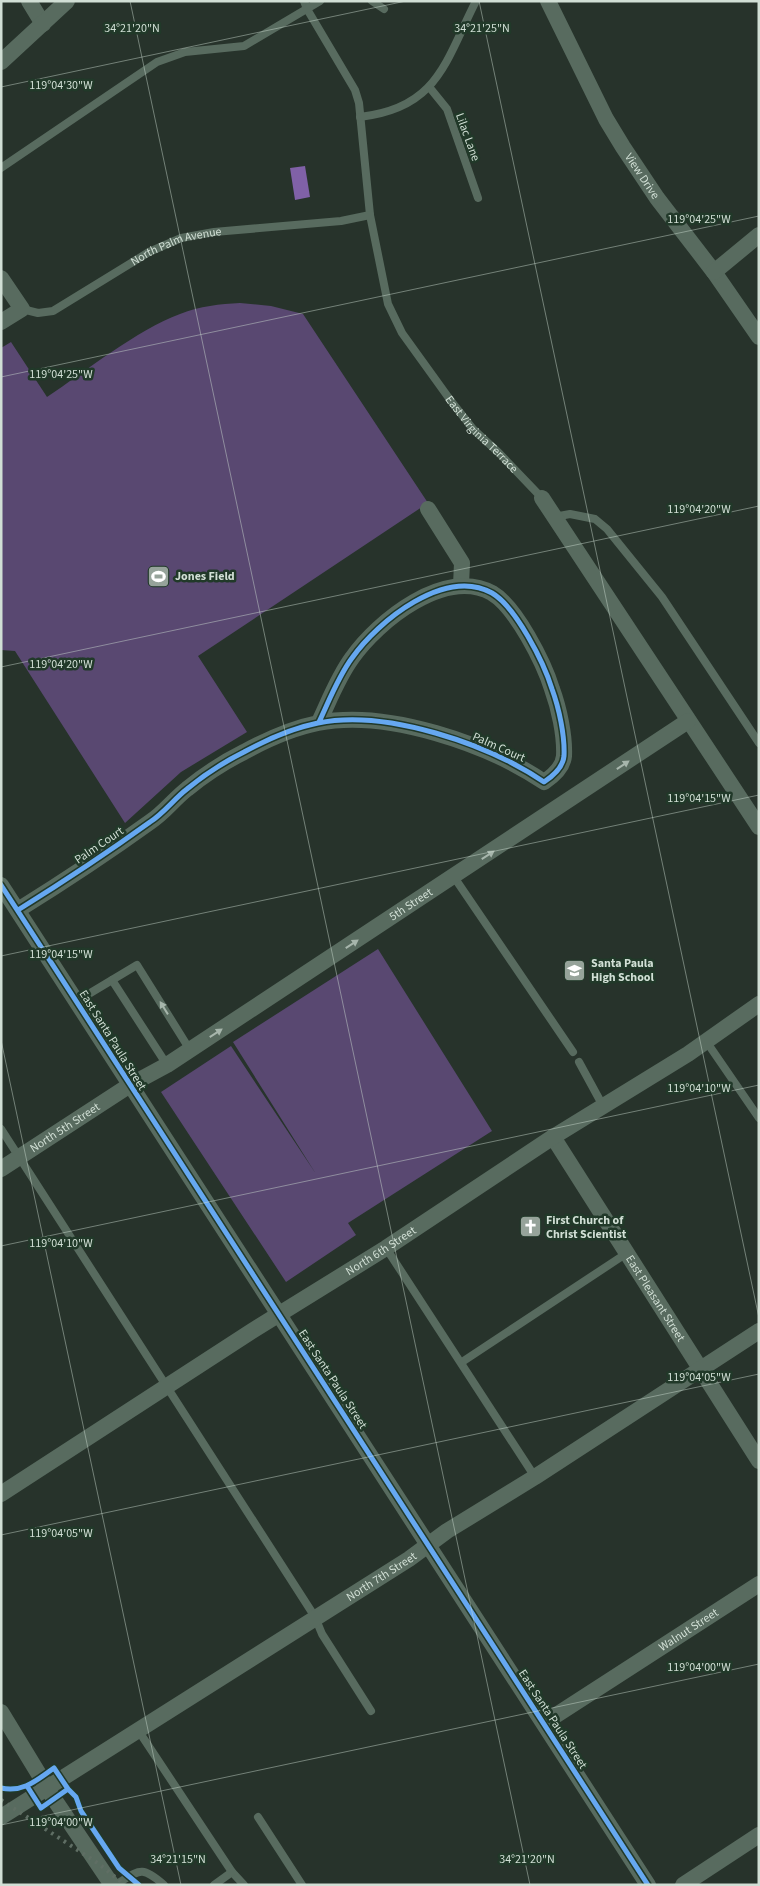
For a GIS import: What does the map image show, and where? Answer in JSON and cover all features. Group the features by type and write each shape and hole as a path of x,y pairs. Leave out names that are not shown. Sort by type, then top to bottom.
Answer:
{"street":[{"path":"29,1 43,24"},
{"path":"1,62 67,1"},
{"name":"View Drive","path":"548,1 606,118 623,147 657,198 714,272 759,337"},
{"path":"714,272 759,235"},
{"path":"1,278 22,309 1,322"},
{"name":"East Virginia Terrace","path":"542,498 759,827"},
{"path":"428,509 462,563 460,585"},
{"name":"Palm Court","path":"18,910 152,820 186,790 230,760 286,733 319,722 371,721 420,729 470,745 514,764 544,782 556,775 564,758 553,690 527,636 499,598 478,587 460,585 448,587 418,600 384,622 351,658 319,722"},
{"name":"5th Street","path":"130,1085 190,1050 688,721"},
{"name":"East Santa Paula Street","path":"1,885 648,1885"},
{"name":"North 6th Street","path":"1,1494 167,1388 278,1314 386,1248 553,1137 706,1041 759,1004"},
{"name":"North 5th Street","path":"1,1169 130,1085"},
{"name":"East Pleasant Street","path":"553,1137 699,1370 756,1452"},
{"name":"North 7th Street","path":"1,1817 535,1477 759,1331"},
{"name":"Walnut Street","path":"544,1723 759,1584"},
{"path":"1,1712 48,1788 114,1885"},
{"path":"682,1885 759,1835"}],"lane":[{"path":"1,168 157,62 186,52 244,46 306,5 320,1"},
{"path":"372,1 384,9"},
{"path":"360,117 383,114 406,105 430,88 445,64 476,1"},
{"name":"East Virginia Terrace","path":"306,5 355,90 360,117 370,215 388,304 402,333 473,429 542,498"},
{"name":"Lilac Lane","path":"430,88 447,109 478,198"},
{"name":"North Palm Avenue","path":"22,309 38,314 53,311 76,299 149,252 181,238 214,232 341,221 370,215"},
{"path":"554,517 570,514 595,518 607,530 662,597 759,743"},
{"path":"454,877 573,1052"},
{"path":"77,1001 137,965 190,1050"},
{"path":"112,980 167,1064"},
{"path":"706,1041 759,1118"},
{"path":"579,1062 603,1106"},
{"path":"1,1129 315,1617 322,1634 370,1711"},
{"path":"386,1248 462,1362 535,1477"},
{"path":"462,1362 627,1253"},
{"path":"138,1730 232,1872 244,1885"},
{"path":"258,1817 302,1885"},
{"path":"114,1885 141,1871 149,1872 164,1885"},
{"path":"214,1885 232,1872"}],"shaded area":[{"path":"305,166 310,197 295,200 290,168"},
{"name":"Jones Field","path":"240,303 271,306 303,314 428,503 198,656 247,732 181,772 125,823 15,651 1,650 1,348 11,342 47,397 129,340 164,321 202,307"},
{"path":"378,949 492,1131 348,1223 356,1235 286,1282 161,1092 231,1046 316,1174 233,1042"}],"railway":[{"path":"1,1800 99,1864 125,1885"}],"cycle path":[{"path":"18,910 118,845 155,818 182,793 214,769 261,743 309,725 345,720 405,725 466,743 495,755 544,782 560,768 564,756 557,705 536,651 528,636 501,600 492,593 474,587 454,587 434,592 395,614 378,629 347,665 319,722"},
{"path":"1,885 648,1885"},
{"path":"1,1788 16,1789 23,1787 36,1781 54,1768 68,1789 41,1808 27,1786"},
{"path":"68,1789 76,1797 81,1811 119,1868 139,1885"}],"place":[{"name":"Jones Field","path":"159,576"},
{"name":"Santa Paula High School","path":"575,970"},
{"name":"First Church of Christ Scientist","path":"530,1227"}]}
